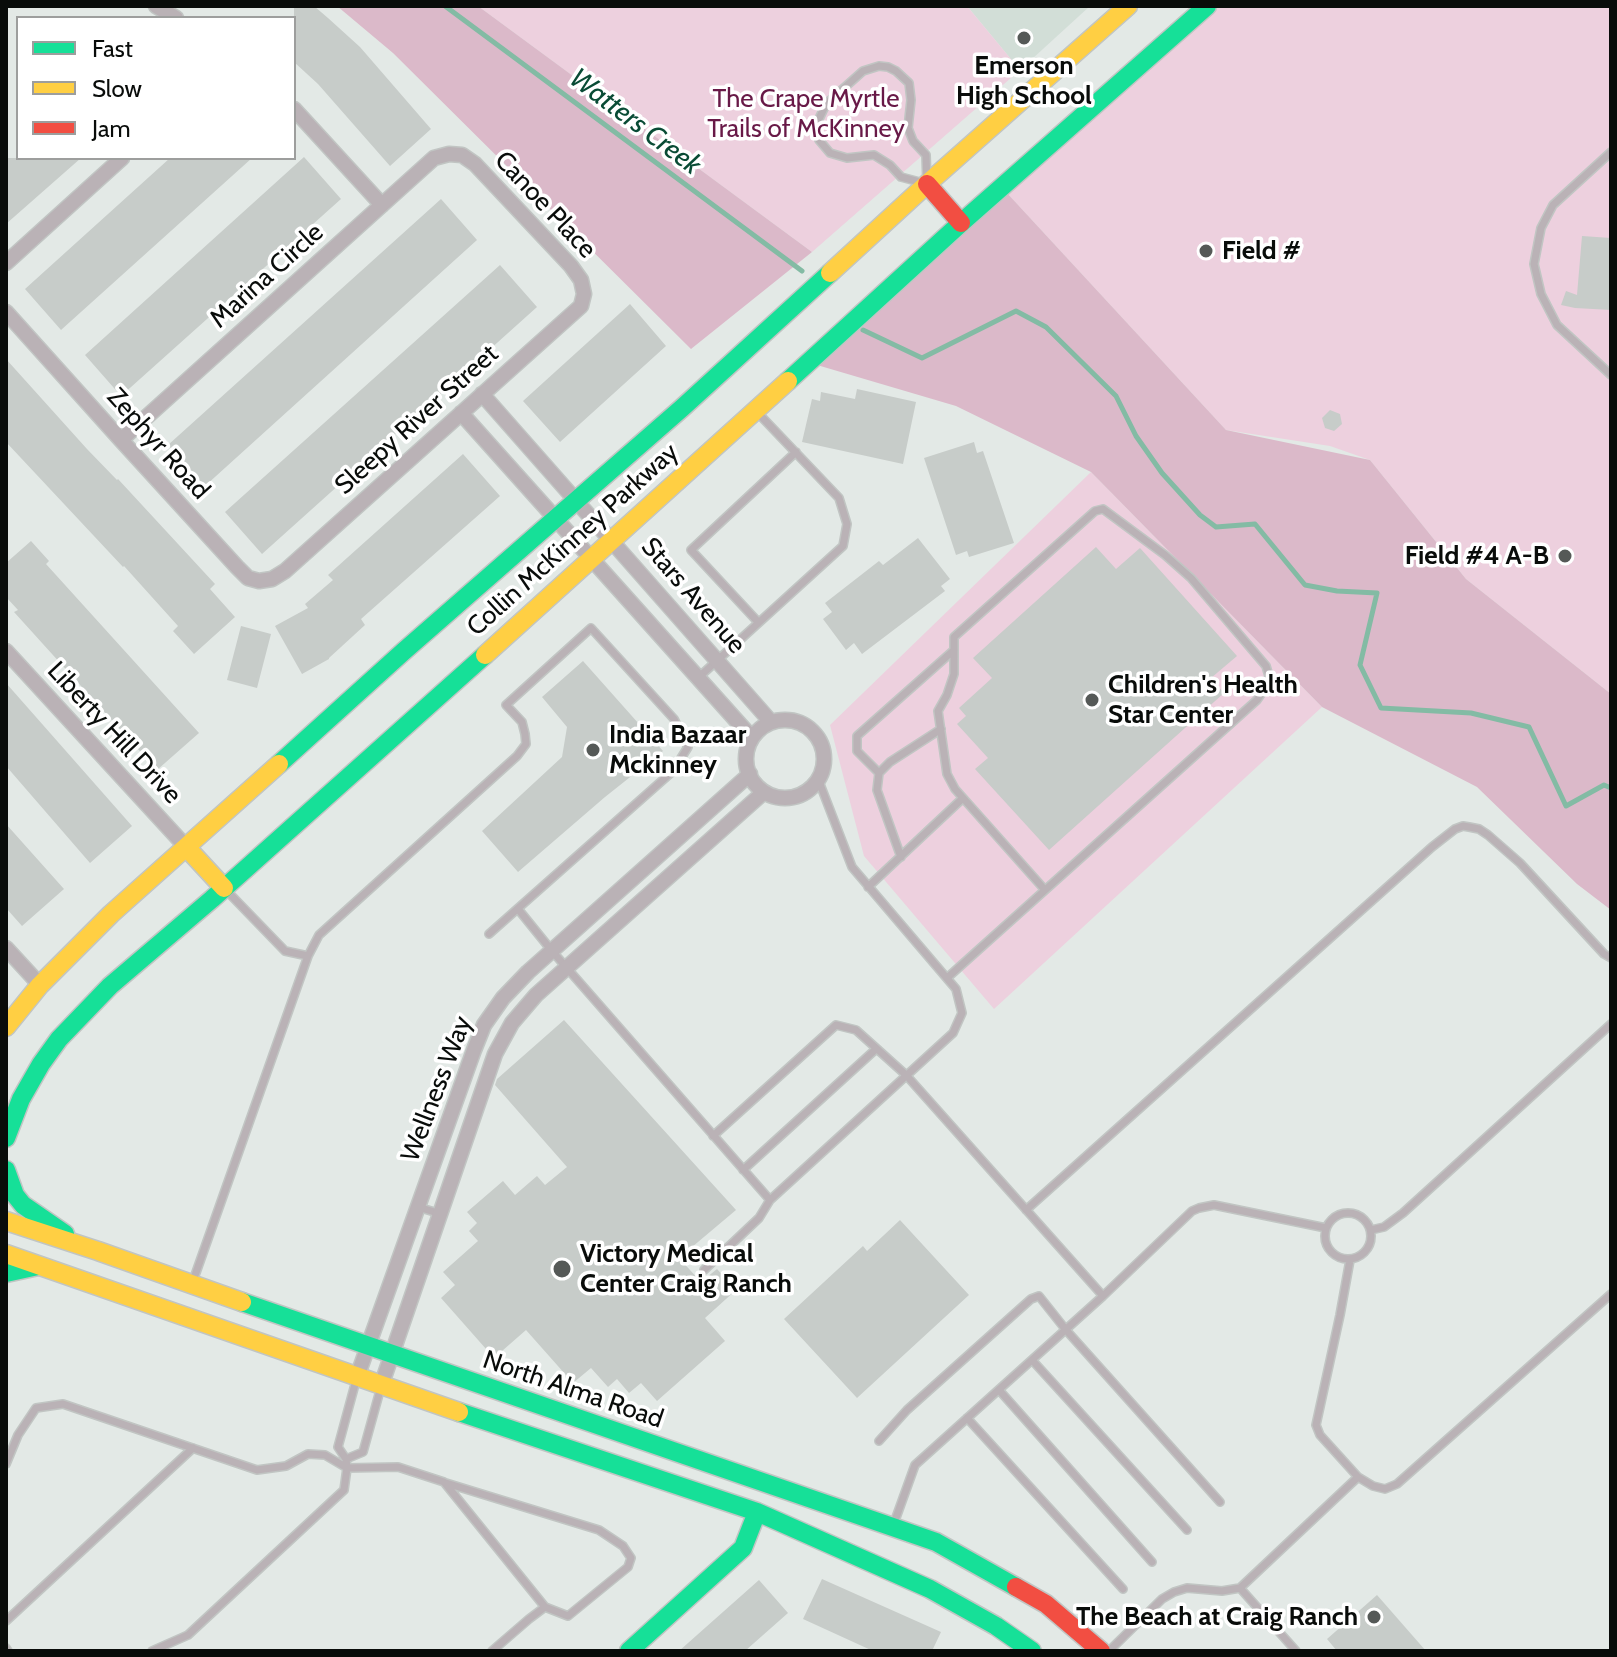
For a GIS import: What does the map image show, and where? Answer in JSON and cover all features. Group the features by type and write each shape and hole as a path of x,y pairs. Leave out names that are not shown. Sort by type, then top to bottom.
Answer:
{"street":[{"name":"Collin McKinney Parkway","path":"6,1027 40,985 111,914 382,671 578,501 1128,6"},
{"name":"Collin McKinney Parkway","path":"6,1138 21,1099 41,1064 59,1039 110,986 224,888 961,223 1207,6"},
{"path":"296,111 382,205"},
{"name":"Marina Circle","path":"121,440 434,158 449,154"},
{"name":"Canoe Place","path":"449,154 462,155 475,164 571,266 581,280 584,294 581,306"},
{"path":"6,263 120,160"},
{"path":"927,184 961,223"},
{"name":"Sleepy River Street","path":"285,571 581,306"},
{"name":"Zephyr Road","path":"6,312 248,578 259,581 272,579 285,571"},
{"name":"Stars Avenue","path":"482,394 771,722"},
{"name":"Stars Avenue","path":"461,413 752,738"},
{"name":"Liberty Hill Drive","path":"6,651 187,848"},
{"path":"791,720 801,723 812,730 823,750 823,766 818,779 810,788 791,797 777,797 764,792 747,769 747,751 752,738 771,722 791,720"},
{"name":"Wellness Way","path":"357,1377 484,1025 503,998 552,951 750,774"},
{"name":"Wellness Way","path":"381,1386 495,1054 512,1023 536,995 764,792"},
{"path":"187,848 224,888"},
{"path":"6,948 40,985"},
{"path":"6,1170 15,1195 23,1205 84,1247"},
{"name":"North Alma Road","path":"6,1221 936,1542 1046,1604 1101,1651"},
{"path":"6,1254 381,1386 757,1512 930,1589 996,1626 1032,1651"},
{"path":"6,1273 39,1266"},
{"path":"629,1651 743,1548 757,1512"}],"lane":[{"path":"871,67 888,67 909,83 912,92 908,128 913,141 926,155 927,184 901,177 874,155 838,157 819,140 820,112 863,71 871,67"},
{"path":"1611,152 1553,205 1541,228 1534,264 1541,294 1557,325 1611,375"},
{"path":"698,678 843,546 847,524 839,498 755,410"},
{"path":"758,622 691,550 796,452"},
{"path":"947,978 1257,700 1266,687 1269,676 1266,666 1191,578 1103,509 1095,511 954,637 954,674 938,711 947,774 955,789 1045,890"},
{"path":"192,1284 308,956 319,935 517,756 526,744 525,734 522,722 506,705 591,628 674,719 688,747 673,771 489,934"},
{"path":"879,773 857,751 857,736 954,650"},
{"path":"901,857 877,790 879,773 890,762 941,729"},
{"path":"704,1270 759,1218 770,1200 953,1033 962,1013 956,989 852,867 818,779"},
{"path":"868,887 963,798"},
{"path":"1026,1210 1455,829 1469,827 1488,835 1520,863 1611,958"},
{"path":"224,888 285,951 308,956"},
{"path":"518,909 770,1200"},
{"path":"1371,1230 1384,1227 1403,1213 1611,1024"},
{"path":"713,1136 836,1025 856,1030 906,1075 1103,1296"},
{"path":"743,1170 876,1049"},
{"path":"445,1130 467,1137"},
{"path":"892,1527 915,1465 1066,1330 1192,1211 1214,1205 1326,1228"},
{"path":"418,1207 441,1214"},
{"path":"1349,1213 1363,1218 1371,1230 1370,1244 1362,1255 1350,1260 1335,1256 1324,1236 1326,1228 1335,1216 1349,1213"},
{"path":"1350,1260 1316,1425 1320,1435 1358,1477 1385,1489 1397,1484 1611,1294"},
{"path":"879,1441 907,1410 1031,1299 1039,1296 1220,1502"},
{"path":"1032,1360 1187,1530"},
{"path":"152,1651 188,1635 344,1490 346,1464 338,1447 357,1377"},
{"path":"346,1464 363,1452 381,1386"},
{"path":"999,1390 1152,1562"},
{"path":"6,1464 18,1435 36,1408 63,1404 257,1470 286,1466 308,1454 325,1455 346,1464 398,1467 599,1530 623,1546 631,1558 628,1567 568,1616 545,1607 444,1482"},
{"path":"967,1418 1123,1589"},
{"path":"6,1621 193,1448"},
{"path":"1109,1651 1162,1599 1174,1592 1187,1588 1222,1591 1240,1588 1358,1477"},
{"path":"1240,1588 1293,1648 1283,1651"},
{"path":"492,1651 545,1607"}],"shaded area":[{"path":"337,6 478,6 812,252 691,349 393,53"},
{"name":"Emerson High School","path":"967,6 1090,6 1020,70"},
{"path":"1007,193 1226,430 1370,460 1466,579 1611,694 1611,910 1577,884 1477,787 1322,707 1091,472 956,406 817,365"}],"green space":[{"name":"The Crape Myrtle Trails of McKinney","path":"478,6 967,6 1020,70 812,252"},
{"path":"1219,6 1611,6 1611,694 1466,579 1370,460 1330,446 1226,430 1007,193"},
{"path":"1091,472 1322,707 994,1009 864,856 830,725"}],"building":[{"path":"294,6 314,6 360,47 431,129 390,166 318,84 296,64"},
{"path":"304,157 341,199 121,396 85,355"},
{"path":"6,158 79,160 6,224"},
{"path":"168,160 250,160 61,330 25,289"},
{"path":"441,199 477,240 205,486 168,445"},
{"path":"1582,236 1611,238 1611,310 1561,305 1566,291 1577,295"},
{"path":"500,265 537,307 262,554 225,512"},
{"path":"630,304 666,346 560,442 523,401"},
{"path":"6,359 215,584 210,589 235,617 194,654 173,631 178,626 6,442"},
{"path":"857,389 916,402 903,464 802,442 812,399 820,401 821,392 855,399"},
{"path":"1330,410 1340,414 1342,424 1334,431 1325,428 1322,418"},
{"path":"974,442 977,453 983,451 1014,543 969,557 967,551 956,555 924,458"},
{"path":"463,454 500,496 361,619 365,625 329,659 302,674 275,626 308,608 305,604 333,580 328,575"},
{"path":"918,538 950,579 941,586 945,591 862,654 854,643 846,650 823,619 832,612 825,603 879,561 883,565"},
{"path":"31,541 49,561 46,564 199,733 157,770 14,612 18,610 6,597 6,563"},
{"name":"Children's Health Star Center","path":"1096,547 1116,569 1140,548 1237,656 1211,678 1224,693 1049,850 975,769 988,758 957,724 966,716 959,708 992,678 973,658"},
{"path":"241,626 271,634 257,688 227,680"},
{"path":"583,661 663,751 518,872 482,831 562,757 567,727 542,697"},
{"path":"6,683 132,826 90,863 6,766"},
{"path":"6,824 64,889 22,926 6,908"},
{"path":"564,1020 736,1210 679,1258 701,1282 717,1269 736,1290 705,1318 725,1341 657,1401 641,1383 629,1393 617,1379 608,1387 591,1368 573,1383 526,1330 494,1358 441,1298 455,1285 443,1272 478,1241 469,1231 477,1223 467,1212 503,1181 515,1195 537,1176 545,1185 567,1167 495,1085 497,1079"},
{"path":"900,1220 969,1295 857,1398 784,1319 863,1246 867,1251"},
{"path":"822,1579 941,1632 932,1651 873,1651 803,1619"},
{"path":"759,1580 788,1613 745,1651 679,1651"},
{"name":"The Beach at Craig Ranch","path":"1377,1595 1426,1651 1337,1651 1327,1639"}],"waterway":[{"name":"Watters Creek","path":"445,6 802,271"},
{"name":"Watters Creek","path":"863,330 922,358 1016,311 1046,327 1116,396 1136,436 1162,473 1200,515 1216,527 1255,524 1305,585 1337,591 1377,593 1360,665 1381,708 1471,713 1529,727 1566,806 1604,785 1611,788"}],"traffic: fast":[{"path":"788,381 1207,6"},
{"path":"279,764 830,273"},
{"path":"6,1138 21,1099 41,1064 59,1039 110,986 485,655"},
{"path":"6,1170 15,1195 23,1205 65,1234"},
{"path":"6,1273 38,1266"},
{"path":"242,1302 936,1542 1016,1587"},
{"path":"459,1412 757,1512 930,1589 996,1626 1032,1651"},
{"path":"629,1651 743,1548 757,1512"}],"traffic: slow":[{"path":"830,273 1128,6"},
{"path":"485,655 788,381"},
{"path":"6,1027 40,985 111,914 279,764"},
{"path":"187,848 224,888"},
{"path":"6,1221 242,1302"},
{"path":"6,1254 459,1412"}],"traffic: jam":[{"path":"927,184 961,223"},
{"path":"1016,1587 1046,1604 1101,1651"}],"place":[{"name":"Emerson High School","path":"1024,38"},
{"name":"Field #","path":"1206,251"},
{"name":"Field #4 A-B","path":"1565,556"},
{"name":"Children's Health Star Center","path":"1092,700"},
{"name":"India Bazaar Mckinney","path":"593,750"},
{"name":"Victory Medical Center Craig Ranch","path":"562,1269"},
{"name":"The Beach at Craig Ranch","path":"1374,1617"}]}
